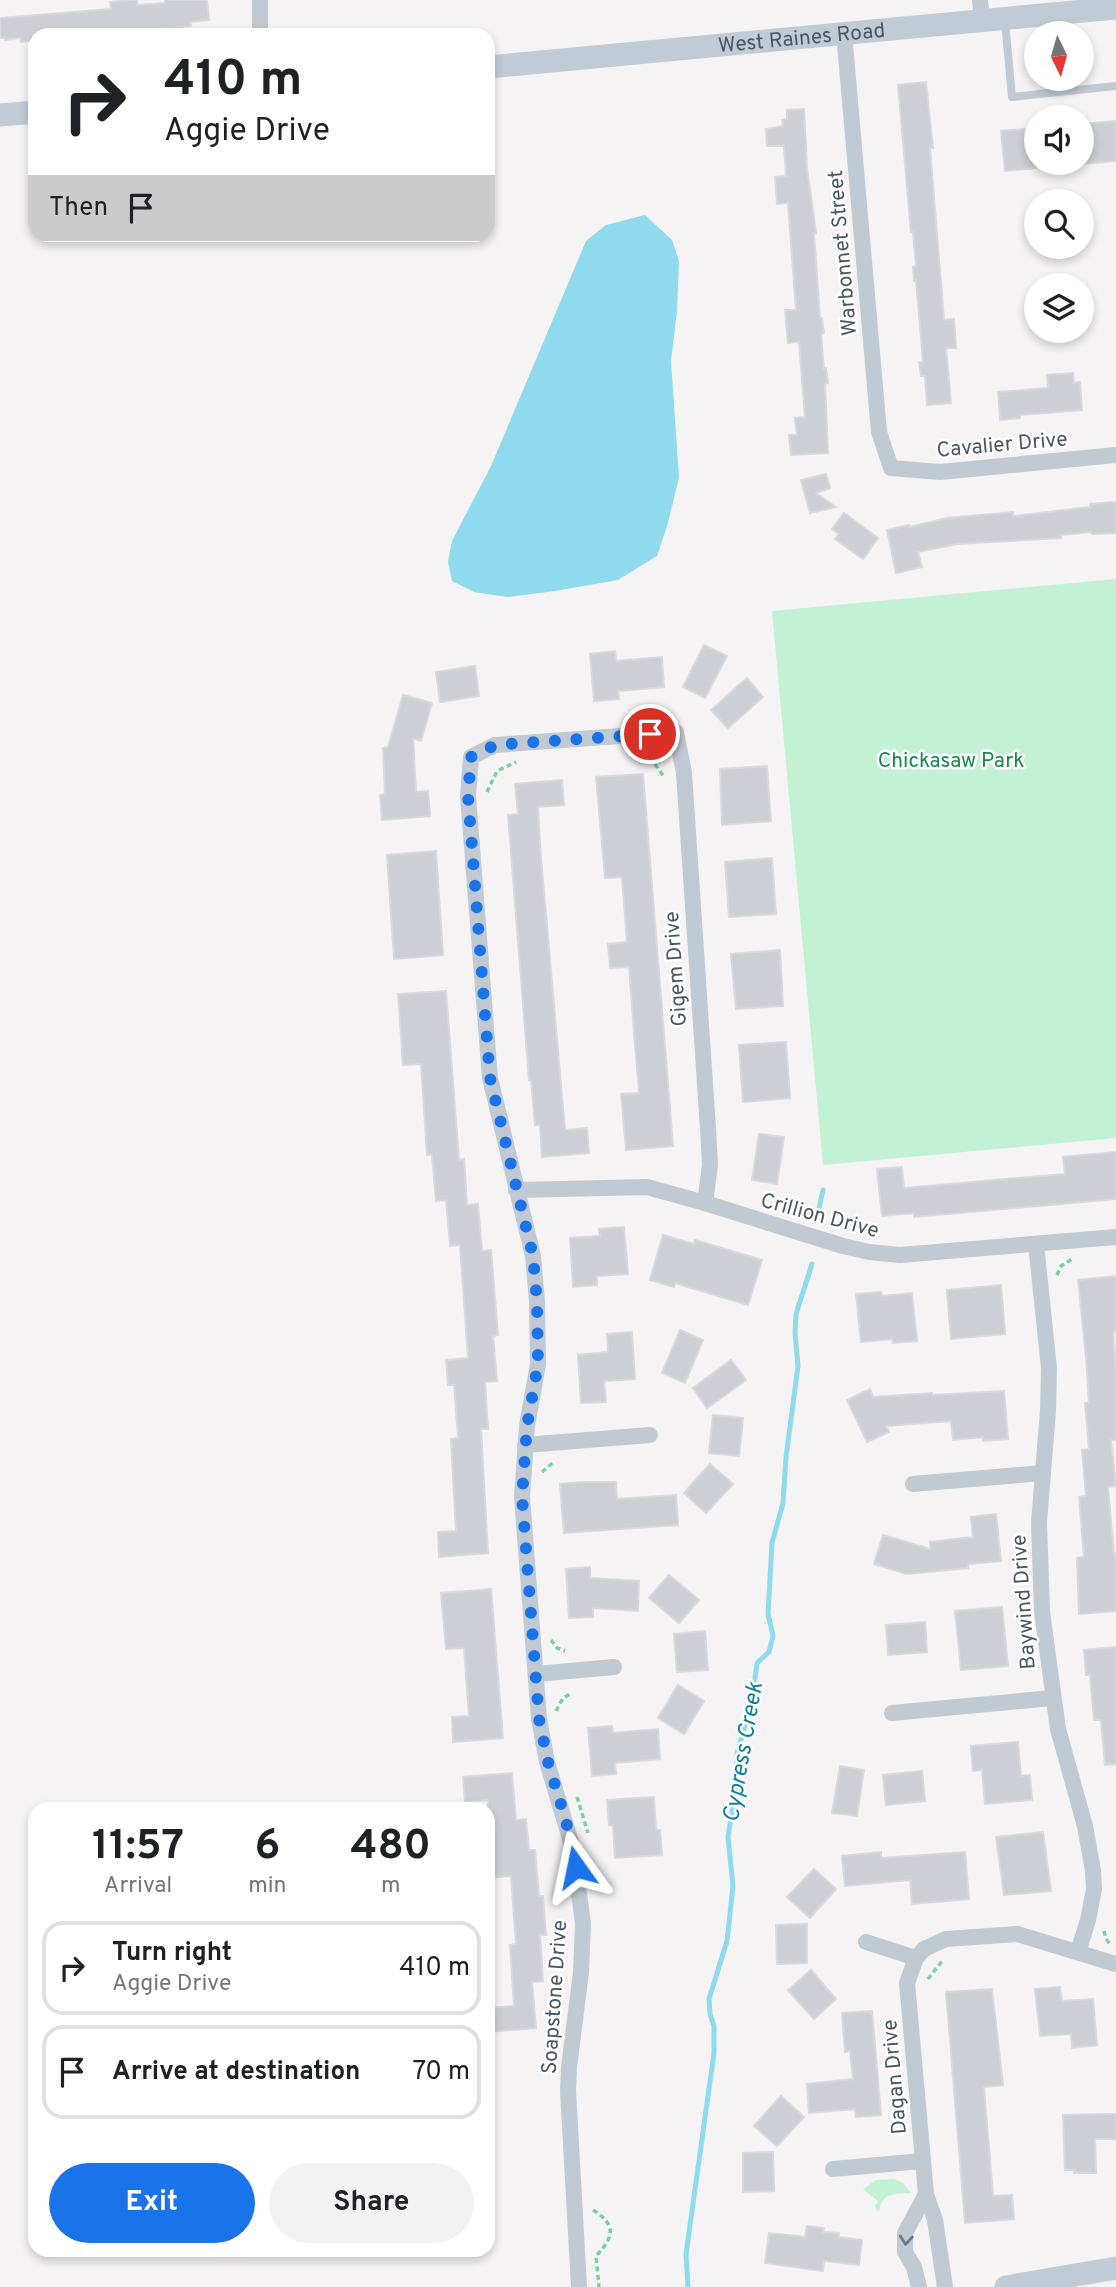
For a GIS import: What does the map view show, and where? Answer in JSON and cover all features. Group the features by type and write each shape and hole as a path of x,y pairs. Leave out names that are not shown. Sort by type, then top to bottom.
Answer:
{"main road":[{"name":"West Raines Road","path":"495,66 844,33 989,12 1116,8"},
{"path":"0,115 28,113"},
{"path":"1006,2287 1116,2268"}],"street":[{"path":"260,0 260,28"},
{"name":"Warbonnet Street","path":"844,33 879,432 891,468"},
{"name":"Cavalier Drive","path":"891,468 940,472 1116,455"},
{"name":"Gigem Drive","path":"471,757 495,745 676,732 684,773 709,1140 709,1182 705,1203"},
{"name":"Soapstone Drive","path":"471,757 468,796 490,1078 533,1256 537,1301 538,1364 526,1445 522,1497 542,1738 573,1849 583,1923 581,1972 568,2091 579,2287"},
{"name":"Crillion Drive","path":"516,1190 647,1187 869,1252 917,1255 1116,1237"},
{"name":"Baywind Drive","path":"1036,1244 1049,1368 1039,1522 1040,1588 1052,1698 1085,1826 1093,1871 1094,1889 1078,1952"},
{"path":"526,1445 650,1435"},
{"path":"913,1483 1042,1473"},
{"path":"536,1674 614,1667"},
{"path":"892,1713 1052,1698"},
{"path":"866,1942 915,1958 924,1949 946,1939 1017,1934 1116,1964"},
{"name":"Dagan Drive","path":"915,1958 907,1983 922,2161 926,2194 935,2220 945,2287"},
{"path":"833,2169 922,2161"},
{"path":"919,2287 914,2267 905,2252 905,2233 926,2194"}],"lane":[{"path":"989,12 1012,97 1116,86"}],"path":[{"path":"630,753 654,760 664,778"},
{"path":"486,795 500,766 522,761"},
{"path":"1057,1283 1060,1262 1075,1258"},
{"path":"1104,1928 1106,1939 1116,1948"},
{"path":"926,1985 936,1966 948,1957"}],"green space":[{"name":"Chickasaw Park","path":"1116,579 1116,1138 823,1165 772,611"},
{"path":"894,2179 903,2183 911,2193 887,2197 877,2211 875,2206 878,2201 863,2189 876,2180"}],"water":[{"path":"645,215 672,240 679,261 671,361 679,477 657,556 618,580 507,597 474,592 452,581 448,562 452,541 491,466 586,241 606,225"}],"building":[{"path":"137,0 137,5 165,3 165,0 207,0 209,20 190,22 191,26 169,28 28,28 28,41 21,42 20,38 0,38 0,18 111,9 110,2"},
{"path":"926,82 944,320 954,319 956,348 946,348 951,403 927,405 925,376 921,376 919,362 923,362 916,280 914,281 913,267 916,266 898,85"},
{"path":"804,109 807,168 816,233 820,318 824,333 821,334 824,369 826,368 828,383 825,384 828,453 791,455 789,435 797,435 795,418 805,417 799,342 788,343 785,310 796,310 788,203 777,204 775,177 786,176 784,146 767,146 766,129 783,126 782,120 787,119 787,110"},
{"path":"1116,121 1116,161 1094,163 1094,123"},
{"path":"1024,129 1024,169 1005,171 1001,131"},
{"path":"1073,373 1074,383 1080,382 1082,410 1020,415 1020,418 1000,420 998,392 1048,388 1047,375"},
{"path":"826,474 830,488 816,493 836,507 810,513 801,480"},
{"path":"1116,502 1116,533 1091,532 1061,535 1061,538 957,544 918,552 922,567 896,573 887,530 947,518 1013,512 1013,516"},
{"path":"844,513 878,538 863,559 835,539 839,534 832,529"},
{"path":"704,645 727,656 705,698 683,687"},
{"path":"615,651 616,661 662,657 664,687 618,691 619,699 594,701 590,654"},
{"path":"475,666 479,696 440,702 436,672"},
{"path":"747,678 763,697 728,728 711,710"},
{"path":"403,695 432,703 421,741 413,738 416,792 428,791 430,816 382,820 380,795 385,794 383,748 388,747"},
{"path":"767,766 771,821 722,825 720,769"},
{"path":"643,774 673,1146 626,1150 621,1094 639,1093 629,967 610,968 608,944 627,942 622,877 605,878 596,777"},
{"path":"562,780 564,805 538,807 541,858 565,1130 587,1128 589,1153 542,1157 540,1125 535,1125 529,1080 508,815 518,814 515,784"},
{"path":"436,851 443,955 394,959 387,855"},
{"path":"772,858 776,914 729,917 725,862"},
{"path":"780,950 783,1006 736,1009 731,954"},
{"path":"446,991 459,1160 464,1159 467,1205 478,1204 482,1251 491,1250 498,1335 493,1336 497,1381 485,1382 488,1429 481,1429 488,1553 439,1557 438,1532 456,1531 451,1439 458,1438 454,1385 448,1385 446,1360 468,1358 460,1245 450,1246 446,1200 436,1201 432,1155 427,1155 421,1064 403,1065 398,994"},
{"path":"786,1042 790,1098 743,1102 739,1045"},
{"path":"759,1134 784,1137 777,1184 752,1180"},
{"path":"1116,1152 1116,1199 914,1217 914,1213 882,1216 877,1169 902,1167 904,1188 1065,1174 1063,1157"},
{"path":"624,1227 628,1274 597,1276 597,1285 573,1287 570,1238 600,1236 599,1229"},
{"path":"663,1235 694,1244 695,1240 762,1260 748,1305 675,1283 674,1287 650,1280"},
{"path":"1116,1276 1116,1332 1113,1333 1116,1365 1116,1440 1111,1440 1116,1486 1108,1487 1114,1555 1116,1554 1116,1611 1079,1614 1077,1558 1084,1557 1079,1497 1086,1496 1082,1450 1089,1449 1085,1403 1089,1403 1078,1280"},
{"path":"1001,1285 1005,1334 951,1339 947,1290"},
{"path":"881,1292 882,1296 912,1293 917,1341 893,1343 892,1339 861,1342 856,1294"},
{"path":"680,1330 703,1340 685,1383 662,1373"},
{"path":"632,1332 635,1379 604,1381 606,1402 581,1403 578,1355 608,1352 607,1334"},
{"path":"731,1360 746,1380 707,1408 693,1388"},
{"path":"870,1389 873,1397 1004,1391 1008,1439 983,1441 983,1437 953,1440 951,1421 886,1426 889,1432 867,1442 847,1400"},
{"path":"713,1415 743,1418 739,1456 709,1453"},
{"path":"710,1464 733,1484 706,1513 684,1493"},
{"path":"616,1482 617,1499 676,1495 678,1525 564,1533 560,1484"},
{"path":"996,1514 1001,1561 968,1564 968,1568 907,1574 874,1564 883,1535 930,1549 930,1542 973,1537 971,1517"},
{"path":"590,1567 590,1578 639,1581 638,1611 593,1608 593,1617 569,1618 566,1569"},
{"path":"669,1575 699,1600 679,1623 649,1598"},
{"path":"491,1589 503,1738 453,1742 452,1717 469,1716 464,1648 446,1649 441,1593"},
{"path":"1002,1607 1008,1666 961,1670 955,1611"},
{"path":"925,1622 927,1652 888,1655 886,1625"},
{"path":"705,1631 708,1670 677,1672 674,1634"},
{"path":"1116,1647 1116,1764 1105,1765 1101,1720 1094,1720 1090,1675 1086,1675 1084,1650"},
{"path":"678,1685 704,1701 684,1734 658,1718"},
{"path":"612,1726 613,1733 658,1729 660,1759 615,1763 616,1774 592,1776 588,1728"},
{"path":"1018,1742 1021,1776 1030,1775 1032,1800 985,1804 982,1770 973,1771 971,1746"},
{"path":"840,1766 864,1770 857,1816 832,1813"},
{"path":"922,1771 925,1801 886,1805 883,1775"},
{"path":"512,1773 516,1820 526,1819 529,1850 535,1850 539,1896 543,1896 546,1935 540,1935 543,1981 532,1982 536,2028 495,2031 495,2007 514,2006 510,1945 516,1944 511,1876 495,1877 495,1802 465,1802 463,1777"},
{"path":"654,1797 656,1830 660,1830 662,1855 615,1858 613,1825 609,1825 607,1800"},
{"path":"1043,1832 1051,1891 1004,1895 996,1837"},
{"path":"881,1852 881,1858 965,1852 969,1899 912,1904 910,1880 845,1886 842,1856"},
{"path":"814,1869 836,1889 810,1918 787,1897"},
{"path":"807,1924 807,1963 777,1964 776,1925"},
{"path":"811,1970 836,1999 814,2019 788,1990"},
{"path":"1060,1987 1062,2001 1093,1999 1097,2045 1072,2048 1071,2034 1040,2036 1035,1989"},
{"path":"992,1989 1003,2085 984,2087 993,2196 1012,2195 1014,2219 965,2223 946,1992"},
{"path":"872,2011 881,2115 856,2117 855,2109 809,2113 807,2084 853,2079 850,2051 845,2052 842,2013"},
{"path":"781,2096 804,2117 777,2146 754,2126"},
{"path":"1116,2114 1116,2139 1095,2139 1096,2173 1074,2173 1074,2170 1065,2170 1063,2115"},
{"path":"773,2152 774,2191 743,2192 743,2153"},
{"path":"807,2226 824,2228 823,2232 839,2233 839,2237 862,2240 859,2265 824,2261 823,2271 765,2263 769,2233 805,2237"}],"waterway":[{"name":"Cypress Creek","path":"818,1213 823,1190"},
{"name":"Cypress Creek","path":"688,2287 686,2254 714,2053 714,2026 709,1999 727,1941 733,1886 728,1837 736,1785 737,1754 752,1700 757,1663 769,1652 773,1636 768,1614 772,1543 783,1503 798,1366 796,1314 812,1264"}],"route":[{"path":"576,1867 539,1719 522,1497 527,1426 538,1364 537,1301 533,1256 490,1078 468,796 471,757 495,745 650,734"}]}
